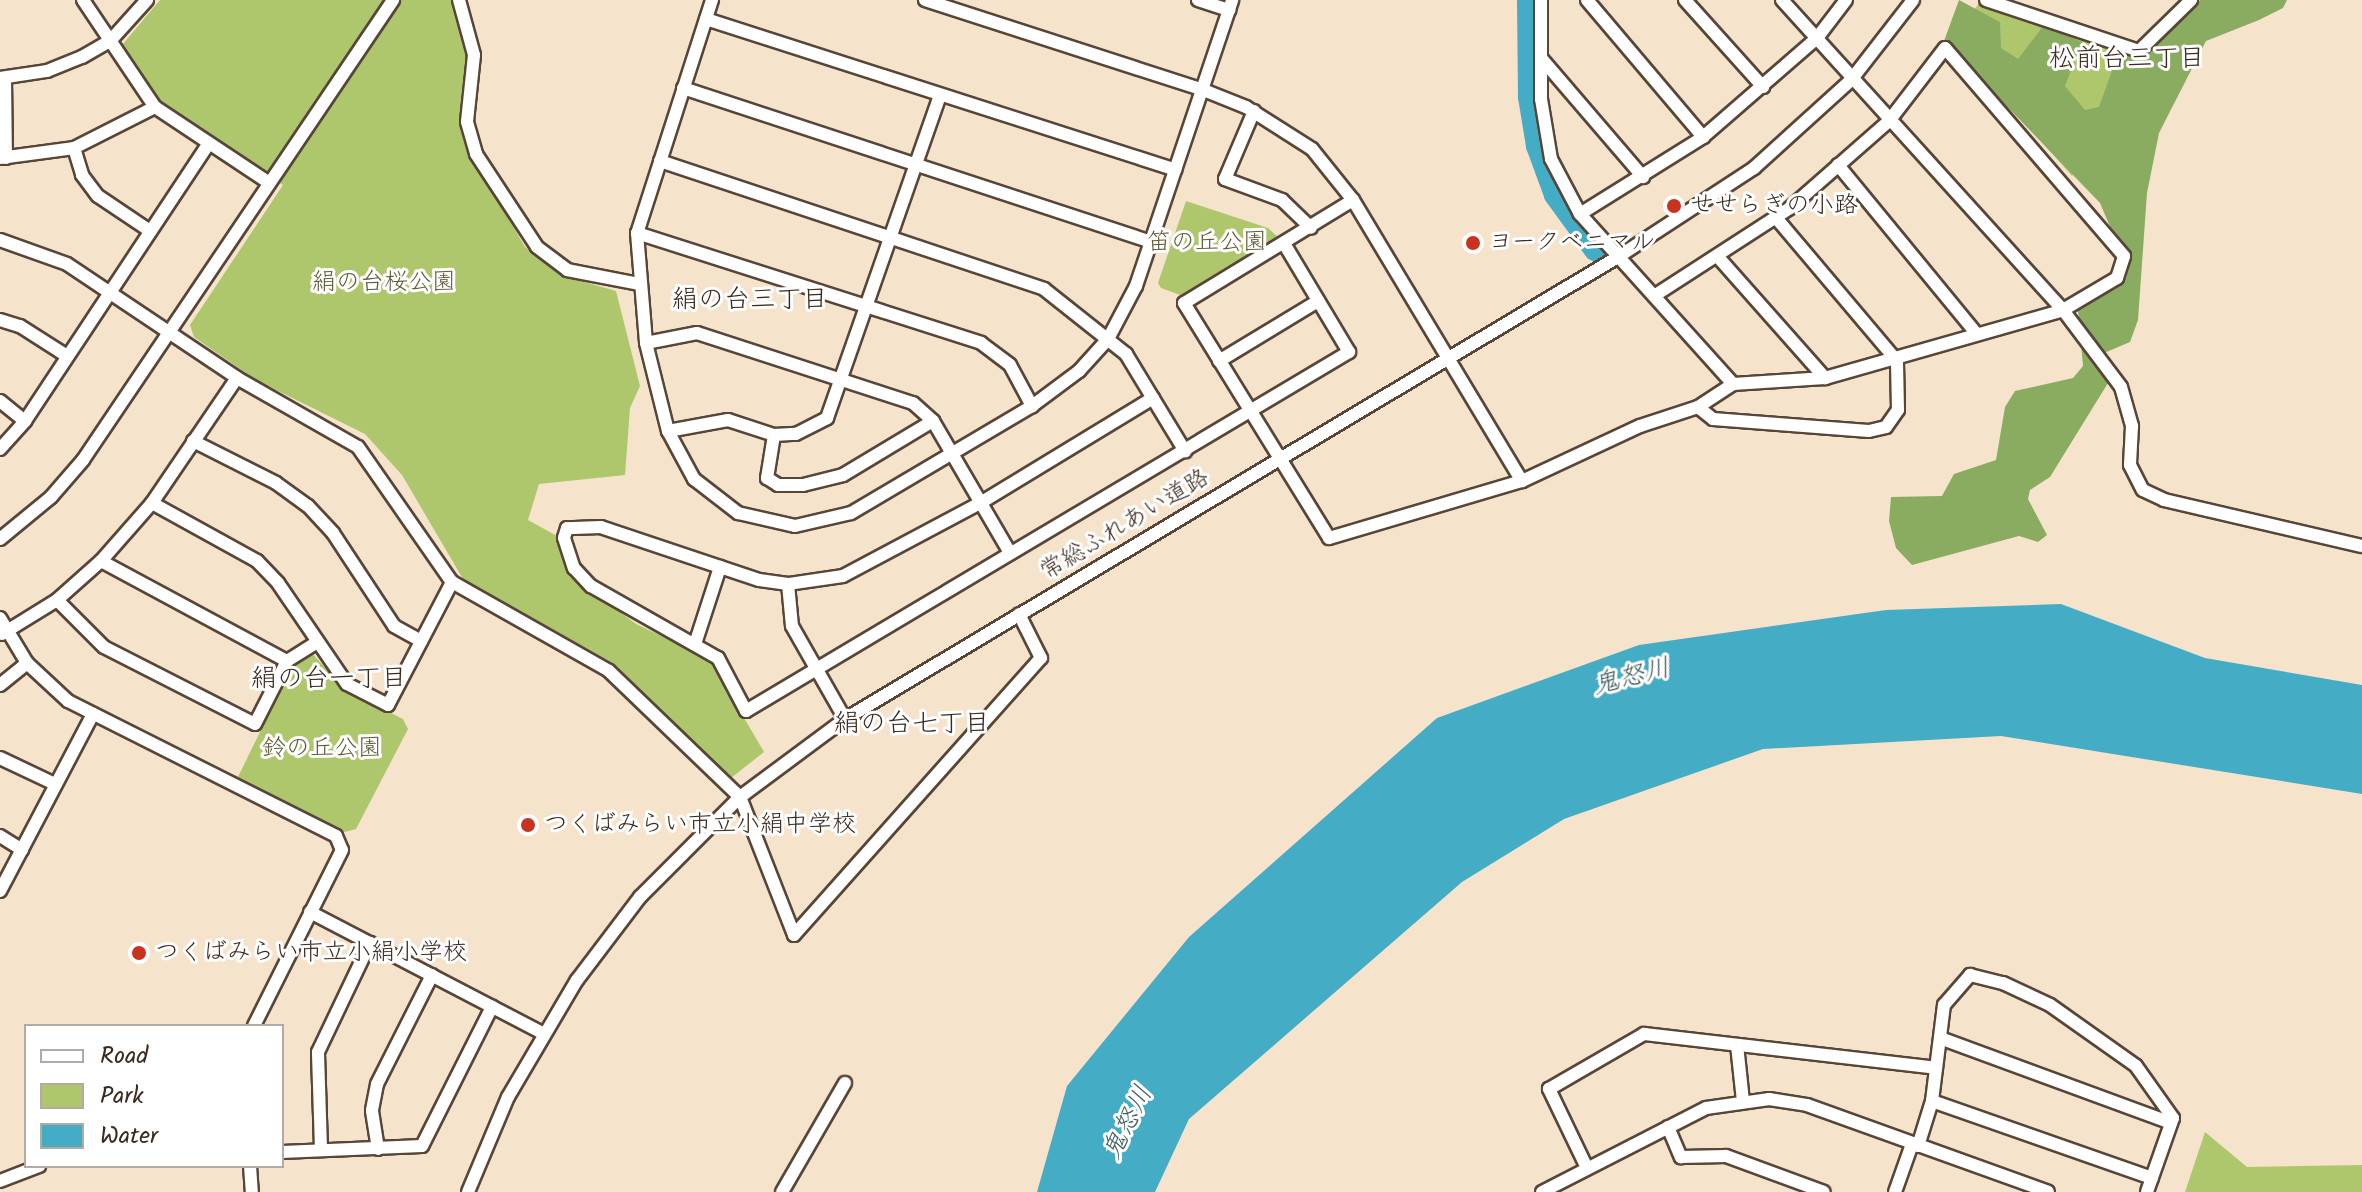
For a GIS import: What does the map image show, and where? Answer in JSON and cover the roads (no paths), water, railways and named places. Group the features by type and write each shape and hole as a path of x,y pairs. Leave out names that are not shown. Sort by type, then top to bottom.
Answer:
{"street":[{"path":"83,0 155,107 268,182"},
{"path":"147,0 111,40 47,71 3,79 3,158 74,148 155,107"},
{"path":"0,539 51,497 83,460 393,0"},
{"path":"459,0 474,55 467,122 476,154 537,247 567,270 639,284"},
{"path":"712,0 637,233 646,343 668,431 694,479 713,497 764,522 795,526 851,513 1032,406 1079,371 1108,339 1136,286 1231,5 1198,0"},
{"path":"925,0 1201,89 1254,111 1312,149 1353,200 1522,481"},
{"path":"1541,0 1541,99 1551,159 1580,214 1733,384"},
{"path":"1587,0 1703,137"},
{"path":"1685,0 1763,87"},
{"path":"1782,0 1851,80 2063,310 2127,399 2130,465 2143,490 2164,500 2362,546"},
{"path":"1580,214 1703,137 1817,38 1846,0"},
{"name":"常総ふれあい道路","path":"468,1192 542,1033 640,897 740,797 845,719 1449,355 1618,257 1754,168 1851,80 1913,0"},
{"path":"1986,0 2139,51 2191,0"},
{"path":"706,19 1175,170"},
{"path":"1353,200 1285,245 1184,303 1329,538 1522,481 1640,426 1698,407 1733,384 1825,378 1897,361 2063,310 2117,278 2124,256 2120,245 1945,48 1889,121 1777,219 1654,296"},
{"path":"1541,58 1643,177"},
{"path":"683,88 1151,242"},
{"path":"668,431 728,420 774,435 796,434 827,418 843,380 865,307 940,95"},
{"path":"1254,111 1225,179 1282,200 1311,228"},
{"path":"0,449 25,421 209,143"},
{"path":"74,148 82,175 98,196 150,231"},
{"path":"660,161 1025,280 1126,354 1185,451"},
{"path":"1838,165 1977,334"},
{"path":"1698,407 1713,419 1869,431 1886,427 1898,410 1897,361 1777,219"},
{"path":"637,233 996,352 1032,406"},
{"path":"0,240 67,264 237,378 358,447 452,582 609,671 740,797 794,935 1041,658 1019,614"},
{"path":"1153,398 866,568 788,584 720,567 601,527 567,528 564,538 574,568 591,586 664,629 696,641 718,658 746,711 817,673 1010,553 1251,413 1349,352 1285,245"},
{"path":"1718,257 1825,378"},
{"path":"1219,361 1318,301"},
{"path":"0,320 20,326 67,356"},
{"path":"646,343 697,333 913,403 933,421 1010,553"},
{"path":"4,633 57,600 101,561 152,503 237,378"},
{"path":"0,401 25,421"},
{"path":"774,435 767,478 778,485 803,485 843,475 933,421"},
{"path":"193,441 276,483 308,506 333,533 394,626 421,641"},
{"path":"152,503 257,561 347,684 388,705 452,582"},
{"path":"101,561 287,661"},
{"path":"696,641 720,567"},
{"path":"788,584 792,626 845,719"},
{"path":"57,600 104,647 255,724 287,661 318,642"},
{"path":"0,618 4,633 47,686 93,714 336,836 342,850 255,1024"},
{"path":"0,685 27,663"},
{"path":"0,891 93,714"},
{"path":"0,758 55,784"},
{"path":"0,836 22,850"},
{"path":"310,912 542,1033"},
{"path":"321,1149 318,1052 370,943"},
{"path":"378,1149 372,1110 377,1084 432,975"},
{"path":"1895,1192 1932,1101 1944,1005 1970,975 2003,983 2050,1005 2136,1066 2171,1123"},
{"path":"284,1152 422,1146 492,1007"},
{"path":"1587,1168 1549,1089 1644,1034 1936,1068"},
{"path":"1940,1038 2171,1123"},
{"path":"1737,1045 1743,1101"},
{"path":"782,1192 845,1083"},
{"path":"1542,1192 1706,1108 1743,1101 1807,1105 2048,1192"},
{"path":"1932,1101 2152,1178"},
{"path":"2147,1192 2171,1123"},
{"path":"1668,1127 1681,1157 1726,1156 1824,1192"},
{"path":"0,1181 34,1168"},
{"path":"250,1168 252,1192"}],"water":[{"name":"鬼怒川","path":"2061,604 2205,658 2362,685 2362,794 2001,736 1763,749 1564,819 1462,882 1189,1119 1155,1192 1037,1192 1067,1086 1189,937 1437,718 1639,645 1886,610"}],"waterway":[{"path":"1528,0 1529,97 1537,146 1555,195 1595,250"}],"place":[{"name":"せせらぎの小路","path":"1674,206"},
{"name":"ヨークベニマル","path":"1473,243"},
{"name":"つくばみらい市立小絹中学校","path":"528,825"},
{"name":"つくばみらい市立小絹小学校","path":"139,953"}],"district":[{"name":"松前台三丁目","path":"2127,60"},
{"name":"絹の台三丁目","path":"750,301"},
{"name":"絹の台一丁目","path":"329,680"},
{"name":"絹の台七丁目","path":"912,725"}],"park label":[{"name":"笛の丘公園","path":"1207,243"},
{"name":"絹の台桜公園","path":"384,283"},
{"name":"鈴の丘公園","path":"322,749"}]}
